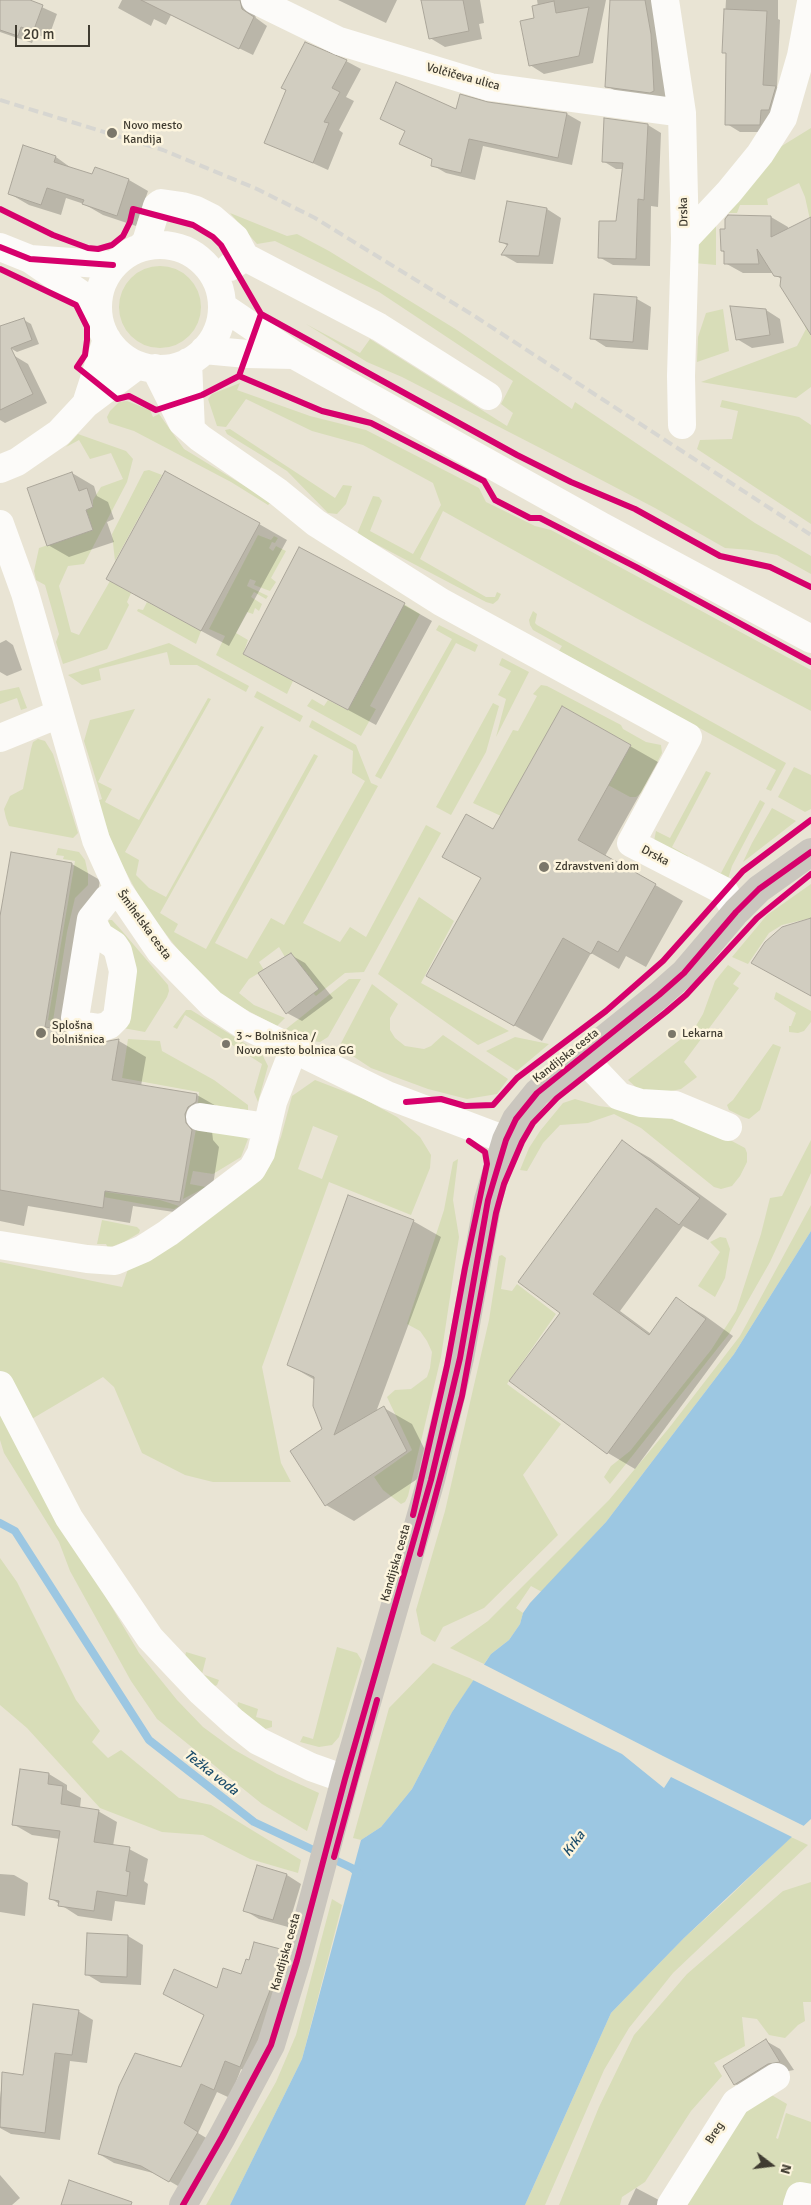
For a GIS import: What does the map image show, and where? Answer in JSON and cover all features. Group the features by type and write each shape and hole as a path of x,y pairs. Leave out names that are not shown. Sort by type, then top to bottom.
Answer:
{"main road":[{"name":"Kandijska cesta","path":"183,2205 271,2045 431,1480 460,1358 488,1200 506,1140 516,1119 537,1093 684,973 736,912 759,889 811,852"}],"street":[{"name":"Volčičeva ulica","path":"255,0 339,41 490,86 682,113"},
{"name":"Drska","path":"665,0 682,113 685,239 681,376 682,425"},
{"path":"685,239 754,161 783,118 801,56 811,2"},
{"path":"141,247 146,242 157,206 160,203 196,210 212,218 236,238 245,257 379,327 488,396"},
{"path":"191,430 196,356 218,325 222,306 215,279 205,264 192,253 176,246 158,244 141,247 126,254 113,265 102,286 98,309 100,325 107,339 120,354 147,367 172,367 196,356 294,355"},
{"path":"0,247 30,259 88,299 98,309"},
{"path":"215,279 245,257"},
{"path":"30,259 113,265"},
{"path":"222,306 294,355 601,526 811,639"},
{"path":"86,404 107,339"},
{"path":"0,469 17,462 59,433 86,404 147,367"},
{"path":"147,367 178,416 191,430"},
{"name":"Drska","path":"191,430 229,461 278,492 316,523 441,602 688,737 631,844 724,891 736,912"},
{"name":"Šmihelska cesta","path":"0,524 25,594 96,840 119,891 160,951 212,1004 242,1024 293,1051 387,1094 506,1140"},
{"path":"0,738 59,714"},
{"path":"91,919 107,898 119,891"},
{"path":"0,1245 87,1259 115,1261 143,1248 168,1233 252,1169 261,1153 279,1084 293,1051"},
{"path":"582,1057 619,1096 641,1103 675,1105 728,1127"},
{"path":"200,1117 267,1127"},
{"path":"0,1385 69,1518 150,1638 201,1692 258,1741 312,1767 342,1790"},
{"name":"Breg","path":"670,2205 736,2102 776,2078"}],"green space":[{"path":"811,128 811,224 805,197 799,183 767,199 768,205 740,205 737,213 718,213 772,152"},
{"path":"230,213 287,236 297,234 329,251 457,330 572,409 575,402 755,523 811,556 811,574 777,555 725,548 655,508 546,451 402,377 367,362 306,324 360,353 370,339 507,426 513,413 501,404 513,381 379,292 275,241 257,244"},
{"path":"716,219 716,265 694,263 695,243"},
{"path":"160,266 176,269 189,278 198,291 201,307 198,323 189,336 176,345 160,348 144,345 131,336 122,323 119,307 122,291 131,278 144,269"},
{"path":"723,309 729,351 697,362 698,337 706,313"},
{"path":"811,320 811,387 796,398 701,382 797,346 806,329 804,324"},
{"path":"240,383 237,390 310,416 366,430 479,488 486,502 535,526 551,530 811,670 811,711 636,618 443,511 420,559 486,597 495,597 497,592 501,594 493,604 357,534 373,496 379,497 382,501 370,531 413,554 441,505 433,483 363,445 312,431 246,399 226,427 217,426 208,399 212,394"},
{"path":"722,400 799,417 811,425 811,524 697,449 700,440 732,439 738,411 720,407"},
{"path":"127,401 150,410 153,417 159,414 184,449 271,502 268,505 231,482 134,431 109,423 107,417 110,411 119,402"},
{"path":"230,429 335,498 343,485 352,486 346,504 337,514 328,513 287,471 227,434 225,430"},
{"path":"78,434 126,451 133,459 127,482 84,564 68,566 59,586 71,632 79,635 110,581 131,593 127,602 129,605 107,649 63,664 56,642 59,634 45,585 36,580 34,571 39,548 93,530 86,510 93,507 93,500 101,487 123,479 111,453 90,459 79,440 66,447"},
{"path":"149,470 162,475 115,561 112,534 144,471"},
{"path":"258,535 271,540 274,536 278,538 275,543 272,542 269,548 273,551 276,546 286,551 271,578 276,582 270,591 254,585 256,581 250,579 247,586 268,596 266,599 254,592 251,597 262,604 259,611 255,608 253,614 247,612 236,633 248,640 243,654 293,681 287,694 216,655 225,636 209,629"},
{"path":"147,602 201,631 196,644 137,611 138,609 143,610"},
{"path":"404,604 420,614 370,706 376,709 361,736 307,706 312,699 324,706 328,700 348,710"},
{"path":"533,611 537,614 535,623 537,625 786,763 771,791 766,789 776,770 559,651 562,646 533,630 529,620"},
{"path":"439,625 478,645 475,652 456,643 381,779 375,776 452,639 436,630"},
{"path":"169,643 249,686 246,692 197,665 170,665 167,652 99,669 101,680 82,685 68,675"},
{"path":"502,658 529,672 496,737 506,699 498,695 511,671 499,665"},
{"path":"541,685 547,686 621,725 623,729 646,742 661,745 662,753 641,793 636,797 630,797 608,785 631,745 562,706 501,816 473,803 513,730 518,731 537,696 533,694"},
{"path":"19,687 27,708 21,710 17,698 0,704 0,691"},
{"path":"257,691 303,716 300,722 254,697"},
{"path":"208,698 211,699 125,852 139,860 136,875 149,888 166,897 261,726 264,727 160,913 178,924 174,932 206,949 314,754 318,756 215,943 247,959 271,918 284,925 365,781 352,773 353,751 309,727 312,720 356,745 371,783 378,786 303,923 340,942 350,927 366,937 426,825 441,833 364,972 345,973 316,996 313,993 318,988 292,955 285,957 279,947 259,962 264,970 249,979 239,993 254,1005 285,1018 277,1026 235,1004 217,991 189,964 145,907 116,854 97,801 102,799 84,741 90,720 135,709 98,782 112,789 105,802 139,820"},
{"path":"493,703 499,706 486,752 451,815 436,807"},
{"path":"38,739 45,741 53,754 78,833 73,838 9,826 6,818 4,809 10,796 23,789 33,742"},
{"path":"794,767 811,775 811,809 805,812 778,797"},
{"path":"706,771 711,773 672,847 688,856 688,859 654,841 656,831 670,838"},
{"path":"760,800 765,803 732,866 728,879 700,864 721,873"},
{"path":"772,808 796,821 743,862 752,843"},
{"path":"58,848 79,852 85,860 88,885 75,898 67,932 53,1021 48,1020 75,861 63,859 64,856 56,855"},
{"path":"811,884 811,918 782,925 769,933 748,964 732,957 767,915"},
{"path":"419,897 454,921 421,983 509,1031 478,1045 378,974"},
{"path":"109,920 112,920 122,931 168,985 167,997 145,1032 123,1028 106,926"},
{"path":"728,965 741,973 733,984 739,988 684,1062 697,1077 681,1089 653,1093 638,1089 628,1080 694,1029 703,1014 715,981"},
{"path":"349,979 361,979 328,1037 320,1042 312,1041 286,1029"},
{"path":"372,984 398,1004 390,1018 390,1030 395,1038 405,1046 424,1049 431,1046 443,1035 508,1079 497,1094 467,1099 428,1089 371,1068 339,1047"},
{"path":"776,992 811,1011 811,1022 804,1031 798,1033 789,1032 789,1026 791,1026 796,1013 774,999"},
{"path":"186,1010 191,1010 262,1054 268,1066 258,1102 254,1092 262,1064 185,1015 177,1029 173,1027"},
{"path":"515,1037 549,1044 517,1071 486,1051"},
{"path":"128,1039 160,1041 162,1051 214,1080 248,1105 248,1110 198,1103 199,1092 122,1078"},
{"path":"773,1044 781,1047 760,1110 749,1119 729,1110 727,1105 733,1100"},
{"path":"315,1080 364,1099 397,1117 420,1137 431,1155 430,1168 411,1215 329,1182 262,1367 281,1463 291,1482 213,1482 185,1475 142,1453 114,1387 103,1377 30,1420 0,1373 0,1262 122,1287 128,1269 255,1180 269,1167 281,1137 292,1096","holes":["313,1126 338,1136 322,1179 298,1169"]},
{"path":"575,1099 599,1106 671,1116 717,1133 745,1148 747,1162 732,1186 721,1189 714,1187 641,1128 614,1114 588,1123 560,1125 543,1143 527,1171 520,1170 529,1148 540,1131 563,1103"},
{"path":"196,1129 237,1134 248,1139 241,1157 213,1174 193,1171 190,1184 206,1187 183,1199"},
{"path":"811,1140 811,1173 770,1262 729,1334 610,1484 604,1477 611,1466 630,1451 711,1350 736,1311 761,1234 770,1198 782,1196"},
{"path":"458,1159 453,1200 459,1237 441,1357 408,1496 405,1502 401,1504 383,1490 374,1477 412,1450 387,1397 395,1390 411,1389 427,1377 430,1368 432,1352 427,1341 420,1331 407,1324 444,1210 453,1162"},
{"path":"93,1190 160,1200 179,1206 174,1209 92,1195"},
{"path":"811,1205 811,1231 734,1354 606,1522 542,1592 531,1586 516,1608 523,1613 520,1624 509,1640 491,1654 484,1664 450,1648 488,1621 609,1500 669,1428 740,1336"},
{"path":"102,1220 137,1227 140,1230 139,1233 124,1242 108,1248 106,1244 97,1244"},
{"path":"720,1237 726,1238 730,1249 725,1278 715,1297 698,1286 720,1252 710,1242"},
{"path":"502,1255 506,1258 501,1289 512,1291 517,1284 556,1314 507,1384 561,1424 523,1475 558,1535 484,1608 443,1627 435,1642 421,1634 416,1610 445,1511 489,1320 499,1256"},
{"path":"0,1397 107,1599 139,1653 177,1700 203,1727 233,1749 277,1774 319,1793 307,1831 262,1804 157,1719 131,1681 70,1571 59,1542 4,1453 0,1440"},
{"path":"0,1558 17,1582 76,1700 100,1731 92,1742 108,1758 121,1750 179,1798 211,1805 301,1860 298,1873 250,1859 203,1835 162,1832 100,1808 27,1728 0,1705"},
{"path":"337,1647 357,1653 362,1661 339,1737 332,1745 319,1747 300,1742 303,1736 313,1739"},
{"path":"186,1652 206,1658 202,1674 219,1680 217,1685 213,1687 185,1657"},
{"path":"433,1663 474,1680 452,1712 412,1789 381,1827 361,1840 353,1838 389,1708"},
{"path":"238,1702 258,1709 256,1717 272,1721 272,1727 265,1729 237,1709"},
{"path":"791,1837 808,1845 673,1973 629,2028 604,2070 545,2205 525,2205 611,2013 684,1938"},
{"path":"811,1882 811,2002 803,2002 805,2021 785,2038 769,2035 757,2019 742,2017 745,2046 714,2063 722,2076 691,2111 645,2182 622,2197 620,2205 559,2205 599,2107 634,2035 687,1974 783,1891"},
{"path":"332,1899 342,1905 302,2059 230,2205 206,2205 276,2082 296,2035"},
{"path":"763,2090 787,2104 776,2138 778,2139 786,2113 811,2122 811,2187 790,2205 681,2205 745,2104"}],"water":[{"name":"Krka","path":"811,1231 811,1819 684,1938 611,2013 525,2205 230,2205 302,2059 361,1840 381,1827 412,1789 452,1712 491,1654 509,1640 520,1624 523,1613 530,1603 606,1522 734,1354"}],"pier":[{"path":"481,1663 806,1827 794,1838 671,1777 664,1788 622,1754 471,1679"}],"building":[{"path":"0,0 30,0 43,5 33,32 21,27 18,36 0,30"},
{"path":"141,0 240,0 242,9 254,17 239,49"},
{"path":"421,0 463,0 469,31 429,39"},
{"path":"610,0 645,0 651,34 654,91 650,93 605,87"},
{"path":"554,1 556,13 589,7 579,56 529,66 520,21 534,18 532,6"},
{"path":"724,9 767,11 763,85 776,86 769,110 761,110 760,125 725,125 726,53 722,53"},
{"path":"305,42 347,60 332,88 340,92 324,122 329,123 313,163 264,143 286,90 281,88"},
{"path":"396,82 456,109 460,94 488,102 567,113 558,158 469,139 461,173 431,166 432,159 399,144 405,131 380,119"},
{"path":"604,118 648,124 644,200 638,199 636,259 598,258 599,221 616,221 623,163 602,162"},
{"path":"23,145 56,156 54,162 92,174 95,167 129,179 117,216 82,204 84,200 47,188 41,205 8,194"},
{"path":"507,201 547,208 539,256 501,255 508,244 499,242"},
{"path":"728,215 771,216 771,237 811,217 811,335 780,286 781,277 774,276 757,249 759,264 724,264 724,251 721,251 720,229 725,229 725,219"},
{"path":"594,294 637,297 633,342 590,339"},
{"path":"730,306 766,309 770,335 736,340"},
{"path":"24,318 32,340 11,348 33,394 0,410 0,326"},
{"path":"165,471 260,523 201,631 106,579"},
{"path":"72,472 79,491 87,488 93,507 86,510 93,530 47,546 27,488"},
{"path":"299,547 405,603 348,710 243,654"},
{"name":"Zdravstveni dom","path":"562,706 631,745 578,840 656,884 618,952 598,941 591,954 563,938 514,1026 426,976 481,878 442,857 466,814 493,829"},
{"name":"Splošna bolnišnica","path":"11,852 72,863 45,1027 64,1030 70,1038 77,1040 98,1043 119,1039 112,1080 197,1094 196,1102 188,1107 185,1114 186,1123 192,1130 180,1202 105,1191 103,1208 0,1190 0,916"},
{"path":"811,918 811,996 751,963 765,942 782,927"},
{"path":"291,953 319,989 286,1014 258,973"},
{"path":"622,1140 700,1198 679,1225 656,1208 593,1294 649,1335 676,1297 706,1319 607,1454 509,1381 560,1313 518,1282"},
{"path":"348,1195 414,1220 334,1435 384,1406 407,1451 325,1506 290,1451 322,1429 313,1406 314,1377 287,1365"},
{"path":"20,1769 49,1773 48,1784 63,1786 61,1804 99,1810 94,1842 130,1847 126,1871 130,1872 127,1896 97,1891 94,1911 58,1906 59,1901 49,1899 60,1831 12,1825"},
{"path":"257,1865 287,1874 273,1920 243,1911"},
{"path":"87,1933 128,1935 127,1977 85,1975"},
{"path":"254,1942 284,1950 278,1970 240,2067 225,2061 214,2090 201,2084 184,2123 198,2132 169,2182 141,2166 98,2154 119,2086 135,2053 181,2067 204,2015 163,1994 174,1969 217,1988 223,1968 241,1974 246,1959 249,1960"},
{"path":"33,2004 79,2010 72,2055 55,2053 45,2133 0,2127 2,2072 23,2075"},
{"path":"766,2039 780,2062 768,2064 734,2085 723,2066"},
{"path":"69,2180 132,2202 131,2205 61,2205"}],"waterway":[{"name":"Težka voda","path":"0,1523 15,1531 149,1740 254,1822 352,1868 359,1874"}],"railway":[{"path":"0,100 163,150 257,189 315,218 476,317 811,535"}],"cycle path":[{"path":"0,209 53,235 88,248 98,249 112,245 123,236 130,222 133,209 193,225 213,237 221,245 261,314 517,455 571,482 635,509 720,556 770,567 811,587"},
{"path":"0,247 30,259 113,265"},
{"path":"0,269 76,305 87,327 85,355 77,367 117,399 129,396 156,410 202,395 239,376 322,411 371,423 484,481 495,500 530,518 540,518 636,567 811,662"},
{"path":"239,376 261,314"},
{"path":"406,1102 441,1099 465,1106 493,1105 517,1078 606,1011 663,961 743,871 811,820"},
{"path":"183,2205 271,2045 297,1960 345,1779 431,1480 460,1358 488,1200 506,1140 516,1119 537,1093 659,995 684,973 736,912 759,889 811,852"},
{"path":"420,1554 462,1396 496,1213 504,1184 522,1142 533,1123 557,1098 686,995 757,918 811,874"},
{"path":"413,1515 447,1366 487,1164 485,1152 469,1141"},
{"path":"334,1857 377,1700"}],"place":[{"name":"Novo mesto Kandija","path":"112,133"},
{"name":"Zdravstveni dom","path":"544,867"},
{"name":"Splošna bolnišnica","path":"41,1033"},
{"name":"Lekarna","path":"672,1034"},
{"name":"3 ~ Bolnišnica / Novo mesto bolnica GG","path":"226,1044"}]}
